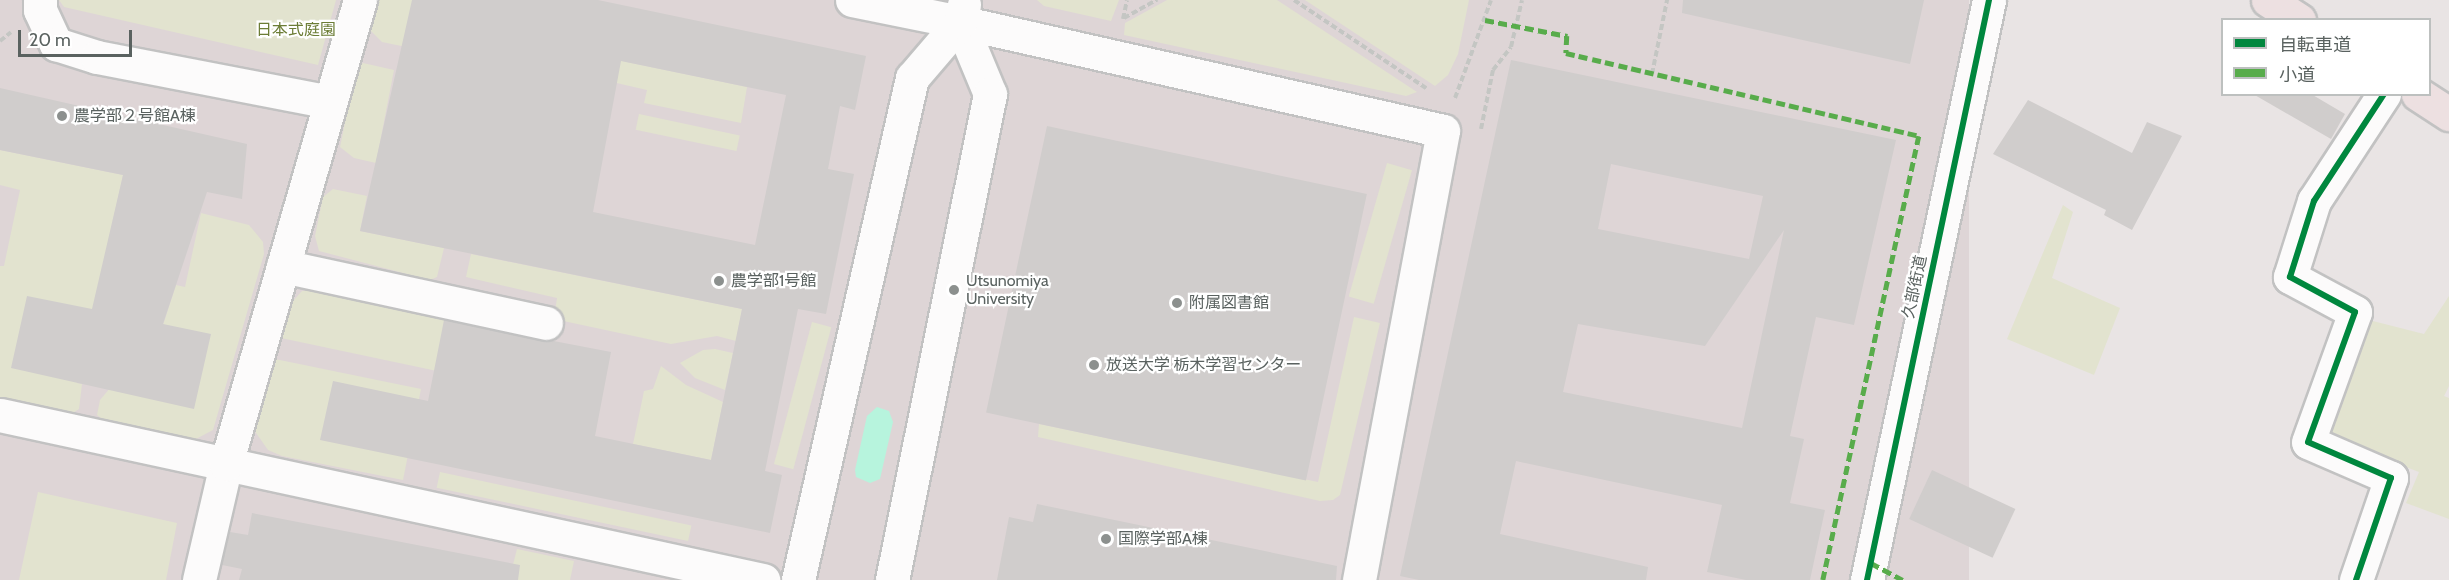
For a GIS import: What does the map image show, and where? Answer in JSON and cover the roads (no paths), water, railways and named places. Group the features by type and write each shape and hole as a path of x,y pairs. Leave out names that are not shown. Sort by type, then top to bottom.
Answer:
{"highway":[{"path":"2268,0 2296,18"},
{"path":"2421,96 2449,114"}],"street":[{"path":"40,0 40,10 56,44 97,57 330,102"},
{"path":"199,580 226,464 360,0"},
{"path":"852,0 962,11 1445,130 1359,580"},
{"name":"久部街道","path":"1868,580 1989,0"},
{"path":"798,580 912,78 962,11"},
{"path":"892,580 990,94 962,11"},
{"path":"2356,580 2391,478 2308,442 2355,312 2290,277 2314,201 2383,96"},
{"path":"283,266 546,323"},
{"path":"0,415 763,580"}],"place":[{"name":"農学部２号館A棟","path":"62,116"},
{"name":"農学部1号館","path":"719,281"},
{"name":"Utsunomiya University","path":"954,290"},
{"name":"附属図書館","path":"1177,303"},
{"name":"放送大学 栃木学習センター","path":"1094,365"},
{"name":"国際学部A棟","path":"1106,539"}],"park label":[{"name":"日本式庭園","path":"296,30"}]}
